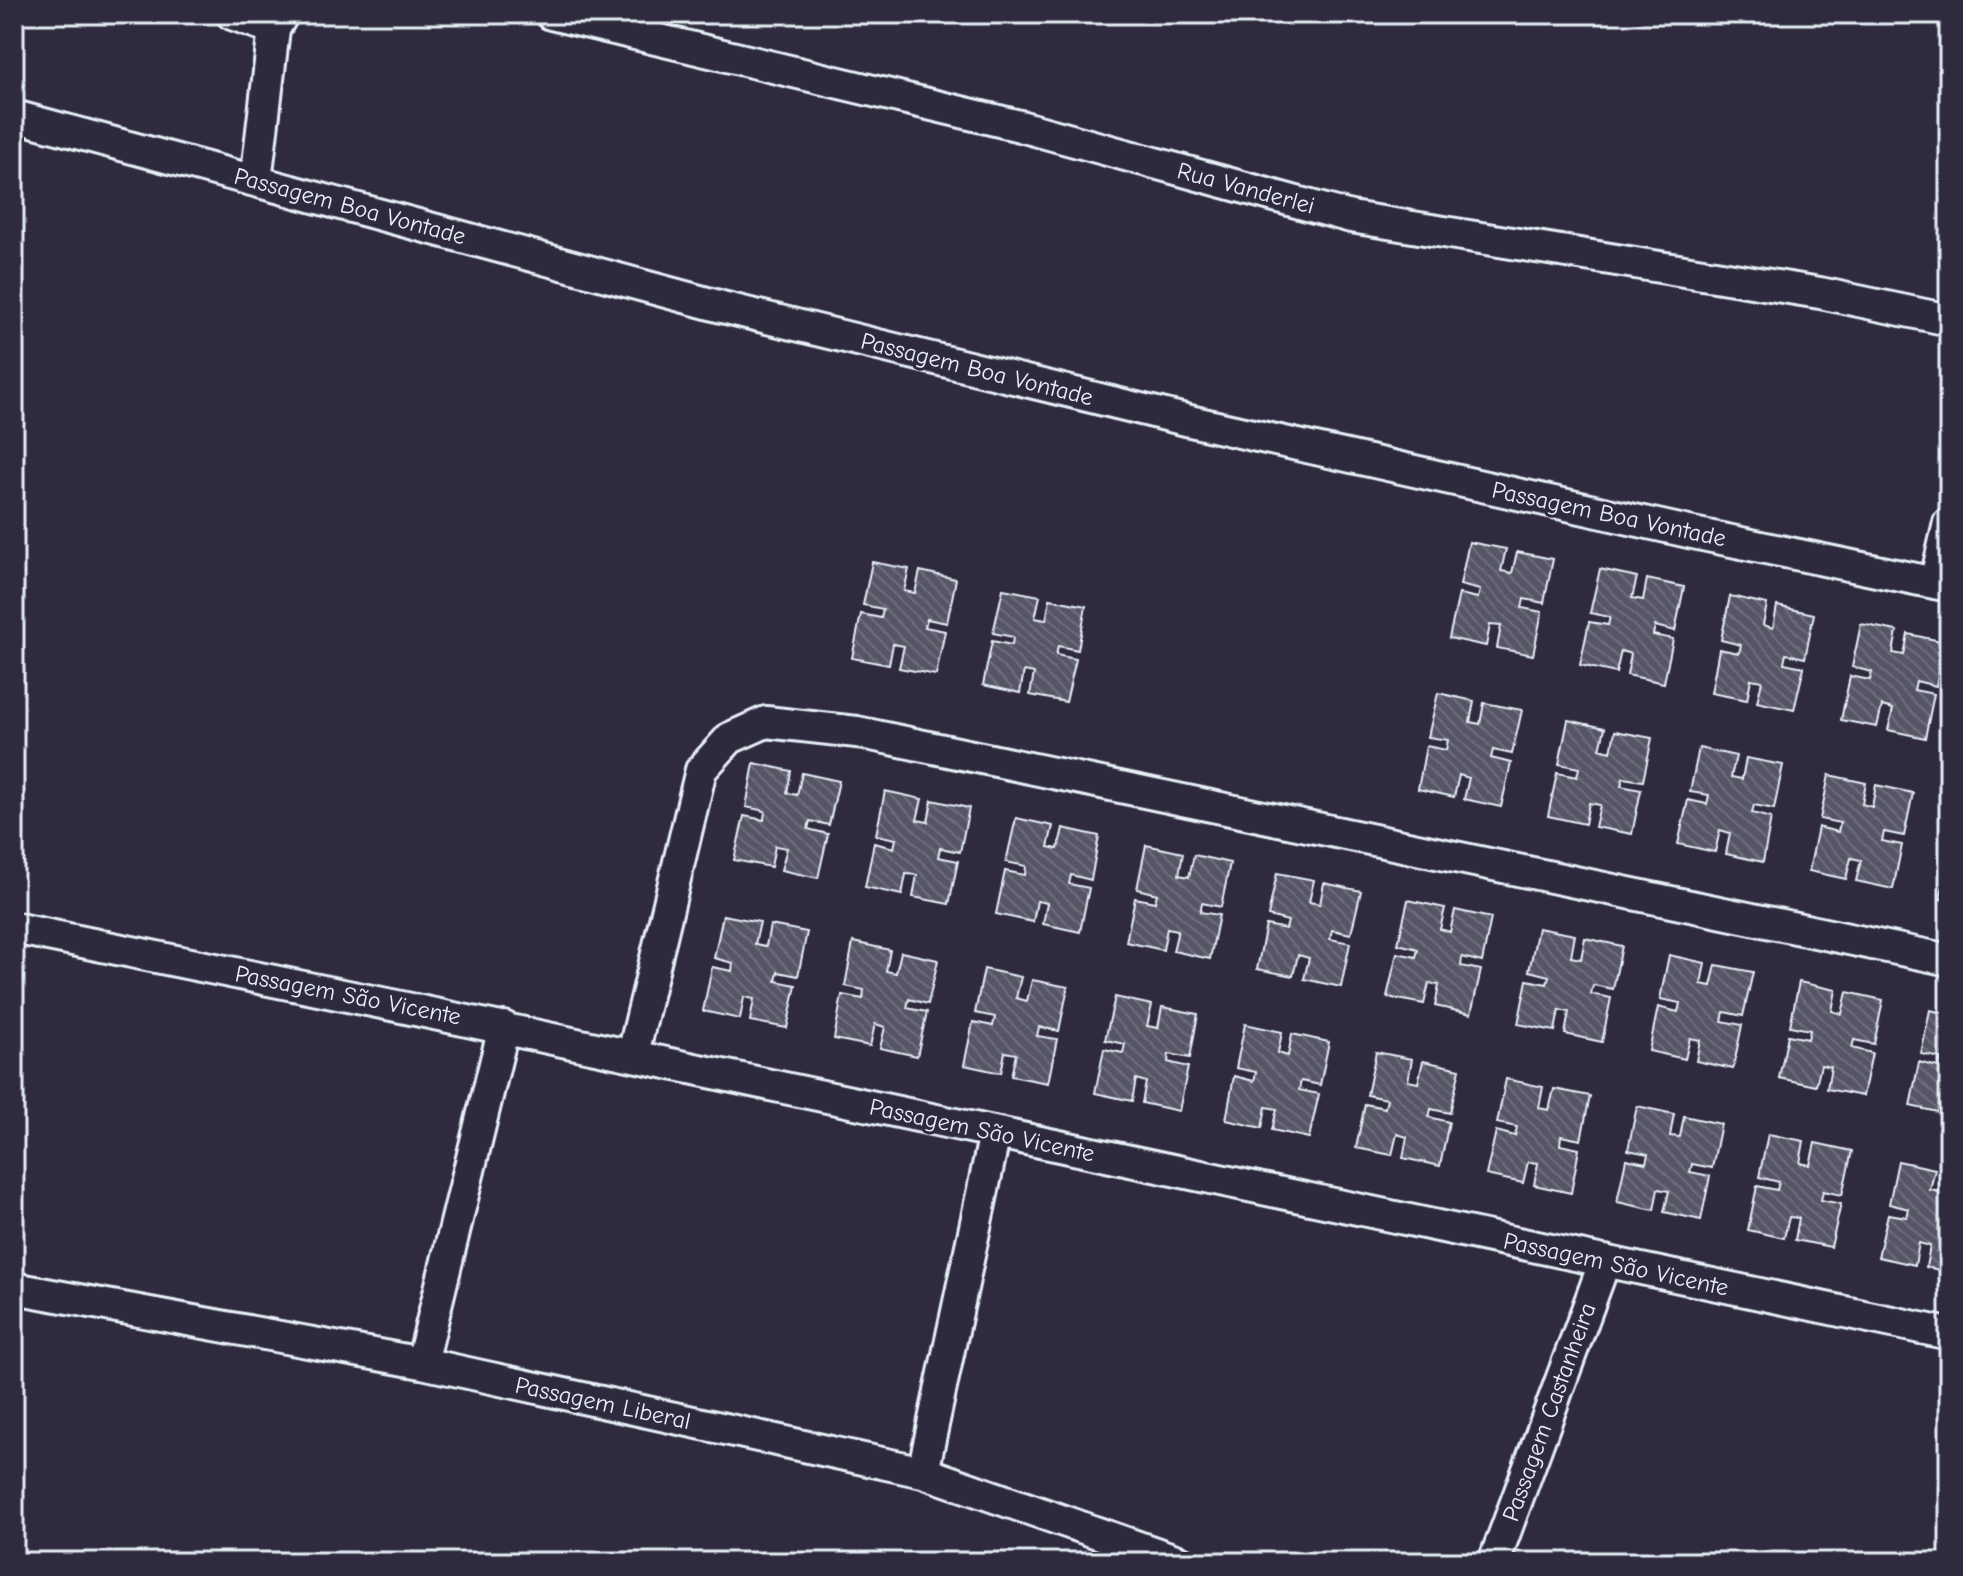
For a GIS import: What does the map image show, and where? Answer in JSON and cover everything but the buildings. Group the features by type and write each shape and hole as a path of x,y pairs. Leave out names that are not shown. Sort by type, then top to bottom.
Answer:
{"street":[{"path":"232,14 278,21 256,181"},
{"name":"Rua Vanderlei","path":"551,14 1020,126 1351,217 1820,293 1949,320"},
{"name":"Passagem Boa Vontade","path":"14,116 722,307 1190,421 1678,530 1942,585"},
{"path":"1942,585 1949,523"},
{"path":"633,1054 701,770 730,738 766,722 857,732 1949,960"},
{"name":"Passagem São Vicente","path":"14,928 633,1054 1949,1334"},
{"path":"422,1363 504,1027"},
{"path":"923,1472 995,1133"},
{"name":"Passagem Castanheira","path":"1494,1562 1605,1261"},
{"name":"Passagem Liberal","path":"14,1288 422,1363 923,1472 1181,1562"}]}
